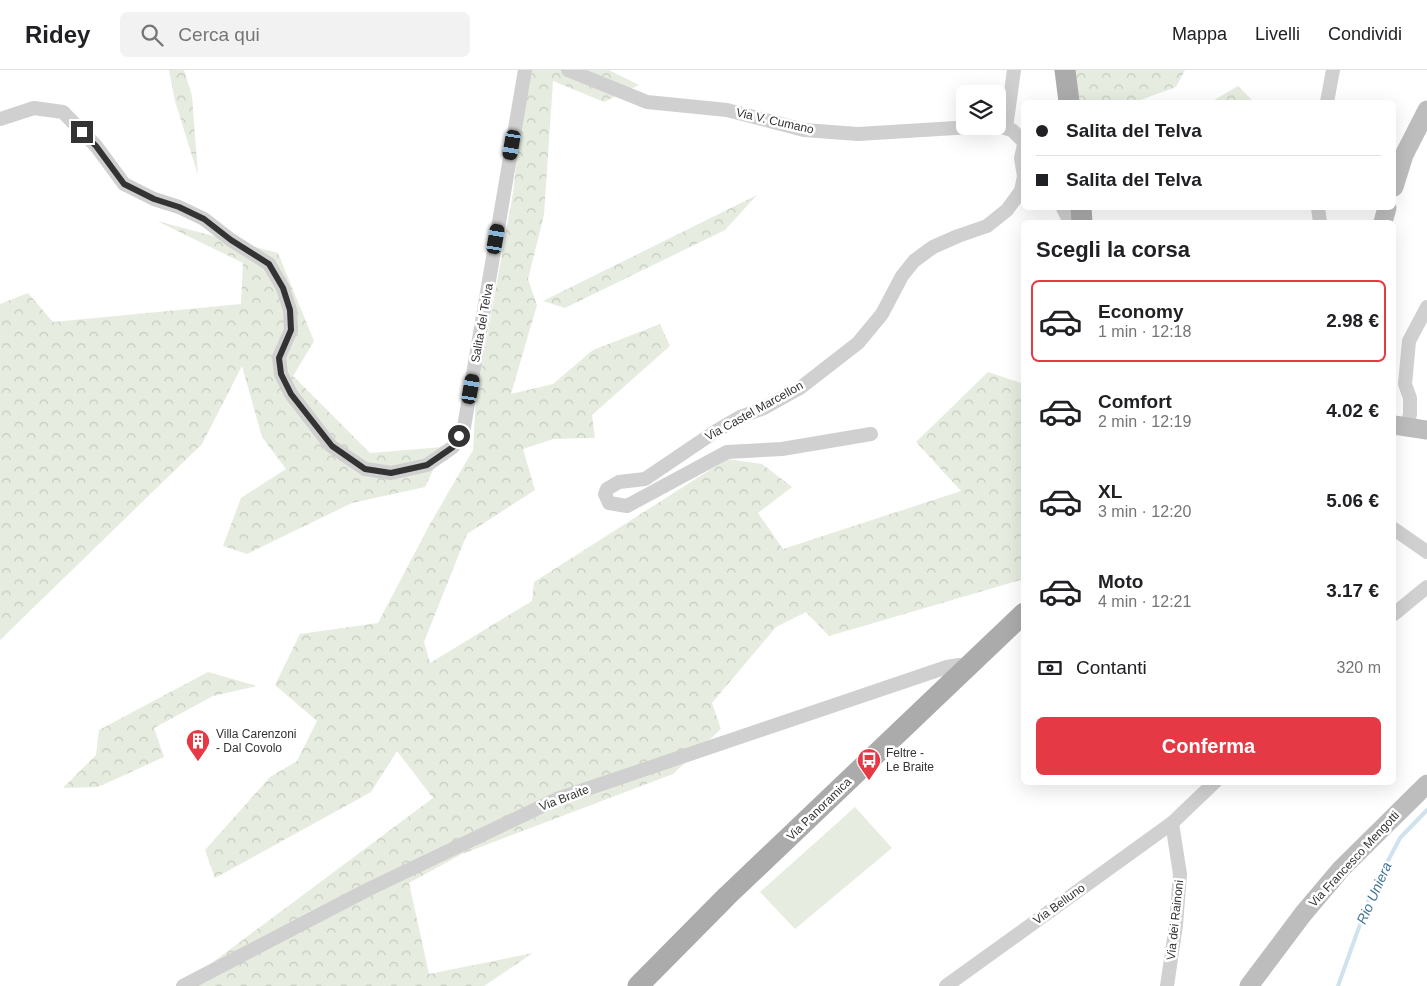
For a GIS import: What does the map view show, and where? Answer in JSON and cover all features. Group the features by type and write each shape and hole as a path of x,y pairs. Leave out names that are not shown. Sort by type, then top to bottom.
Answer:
{"main road":[{"path":"1065,70 1068,100"},
{"name":"Via Panoramica","path":"638,986 727,896 1021,616"}],"street":[{"name":"Salita del Telva","path":"0,119 34,108 63,112 96,146 124,184 154,199 179,207 204,219 231,240 269,264 283,288 290,310 291,330 279,358 281,374 291,394 332,446 365,469 391,473 427,465 453,447 464,427 525,70"},
{"name":"Via V. Cumano","path":"568,70 647,102 727,110 804,130 858,134 956,128"},
{"path":"1006,105 1014,70"},
{"path":"1327,100 1333,70"},
{"path":"1396,181 1404,155 1427,110"},
{"path":"1006,128 1012,130 1021,140"},
{"name":"Via Castel Marcellon","path":"871,434 782,449 727,452 627,506 609,502 605,494 607,489 619,482 645,479 716,431 740,417 778,401 800,388 858,343 882,314 902,276 914,261 933,247 987,226 1007,210 1021,191"},
{"path":"1427,307 1409,341 1405,384 1410,398 1410,414 1401,426 1427,430"},
{"path":"1396,530 1427,552"},
{"path":"1396,612 1427,587"},
{"name":"Via Braite","path":"183,986 367,890 557,799 947,667 968,666"},
{"name":"Via Francesco Mengotti","path":"1248,986 1303,914 1341,869 1427,784"},
{"name":"Via Belluno","path":"946,986 1172,823 1212,785"},
{"name":"Via dei Rainoni","path":"1167,986 1176,924 1180,874 1172,823"}],"green space":[{"path":"169,70 184,70 192,96 198,175 175,101"},
{"path":"527,70 609,70 639,85 604,102 553,81 544,215 528,279 537,305 511,394 553,384 593,350 660,324 670,346 592,415 595,438 553,439 523,449 535,490 467,534 424,642 430,663 532,601 534,582 727,459 762,464 792,487 758,513 783,549 961,491 916,442 988,372 1021,383 1021,580 829,636 806,612 776,627 712,703 721,729 673,774 462,854 409,883 429,974 533,953 484,986 181,986 433,798 397,751 371,792 215,878 205,850 270,777 297,761 317,721 275,685 300,634 378,623 430,524 473,450 476,398 513,193"},
{"path":"1074,70 1185,70 1176,87 1140,100 1077,100"},
{"path":"1238,86 1252,100 1214,100"},
{"path":"757,195 725,230 565,308 543,301"},
{"path":"157,221 278,253 314,341 293,376 370,453 444,447 425,487 352,503 247,554 223,546 241,498 286,469 262,437 242,366 202,444 0,640 0,304 28,293 53,322 241,304 243,263"},
{"path":"208,672 257,686 213,696 154,728 164,757 98,787 63,788 96,755 99,730"},
{"path":"855,807 892,848 795,929 760,892"}],"waterway":[{"name":"Rio Uniera","path":"1338,986 1372,891 1400,838 1427,810"}],"place":[{"name":"Villa Carenzoni - Dal Covolo","path":"198,762"},
{"name":"Feltre - Le Braite","path":"869,781"}],"route":[{"path":"82,132 96,146 124,184 154,199 179,207 204,219 231,240 269,264 283,288 290,310 291,330 279,358 281,374 291,394 332,446 365,469 391,473 427,465 453,447 459,436"}]}
